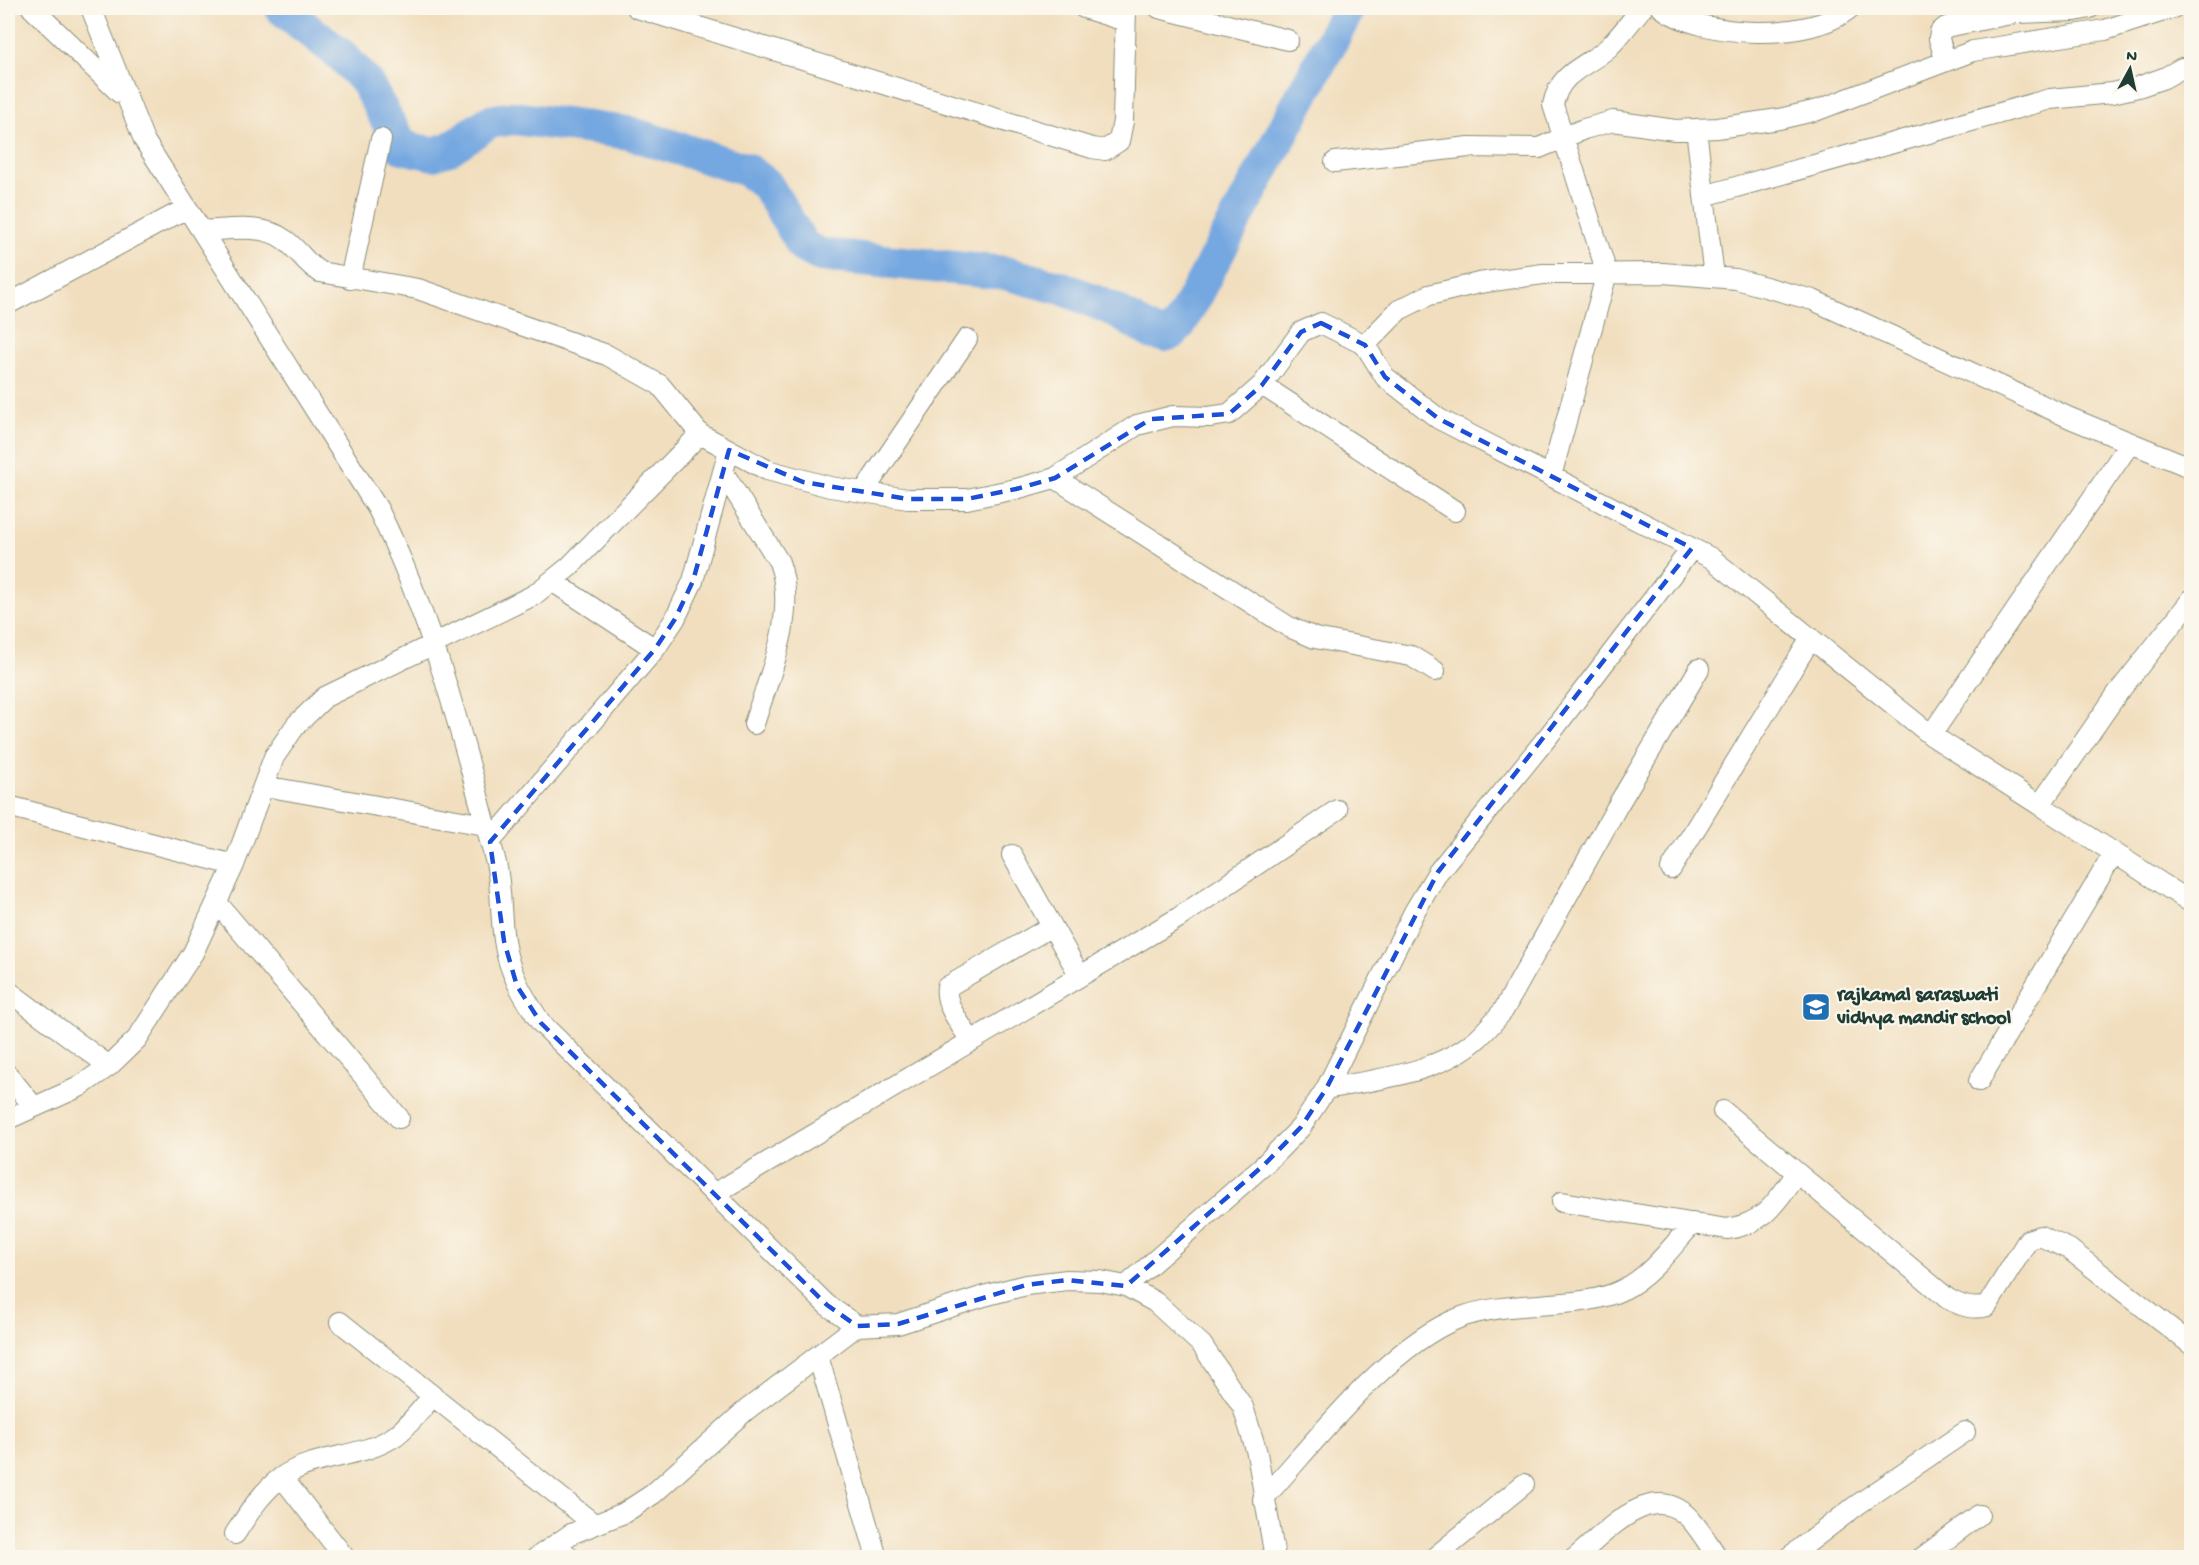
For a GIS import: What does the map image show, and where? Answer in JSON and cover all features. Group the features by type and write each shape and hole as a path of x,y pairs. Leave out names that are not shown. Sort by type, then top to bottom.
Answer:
{"street":[{"path":"32,8 127,99"},
{"path":"92,8 144,140 378,509 401,555 434,642 488,833 497,867 504,941 517,986 541,1023 826,1305 857,1326"},
{"path":"637,8 1092,148 1105,150 1119,141 1123,121 1126,14 1084,8"},
{"path":"1159,8 1288,40"},
{"path":"1551,476 1607,273 1562,138 1553,105 1556,89 1568,75 1608,48 1642,8"},
{"path":"1662,8 1679,17 1729,30 1773,32 1814,26 1850,8"},
{"path":"1946,59 1939,39 1940,32 1946,27 2016,13 2075,11 2090,8"},
{"path":"1335,162 1469,147 1539,148 1613,121 1675,130 1779,119 1818,110 1946,59 1973,51 2105,30 2173,8"},
{"path":"1704,196 2050,99 2112,93 2138,87 2164,78 2182,68"},
{"path":"1696,129 1714,277"},
{"path":"350,279 381,139"},
{"path":"8,304 187,208"},
{"path":"202,231 250,230 270,233 284,238 306,263 320,272 418,289 607,355 660,385 700,434 767,470 803,482 908,499 967,499 1055,478 1137,425 1173,416 1209,417 1229,414 1262,385 1301,332 1321,323 1365,345 1385,377 1439,418 1712,558 1932,735 2192,903"},
{"path":"1365,345 1399,310 1429,295 1479,283 1543,274 1607,273 1663,273 1736,279 1813,300 2070,418 2192,468"},
{"path":"864,491 967,339"},
{"path":"1262,385 1455,512"},
{"path":"8,1119 79,1087 109,1066 137,1040 193,953 218,904 274,757 296,725 325,698 434,642 534,595 589,548 700,434"},
{"path":"1932,735 2130,443"},
{"path":"488,833 655,649 675,619 693,581 729,450"},
{"path":"723,472 779,562 784,578 785,616 754,724"},
{"path":"1055,478 1289,627 1315,638 1412,656 1435,671"},
{"path":"1126,1286 1265,1164 1300,1127 1326,1089 1414,912 1438,872 1550,734 1692,548"},
{"path":"552,581 655,649"},
{"path":"2040,805 2117,694 2192,598"},
{"path":"1671,869 1811,638"},
{"path":"1326,1089 1420,1069 1450,1057 1477,1040 1503,1011 1618,805 1699,669"},
{"path":"264,786 488,833"},
{"path":"8,806 234,865"},
{"path":"714,1194 1178,918 1337,810"},
{"path":"1979,1080 2114,853"},
{"path":"1012,855 1080,976"},
{"path":"218,904 399,1118"},
{"path":"971,1041 946,995 947,987 1052,926"},
{"path":"8,991 109,1066"},
{"path":"8,1075 34,1107"},
{"path":"1723,1111 1948,1299 1977,1309 1987,1306 2028,1240 2040,1236 2069,1249 2192,1344"},
{"path":"1562,1202 1727,1229 1745,1227 1771,1209 1797,1173"},
{"path":"1263,1499 1379,1373 1429,1333 1459,1318 1502,1306 1584,1300 1606,1296 1625,1289 1641,1279 1693,1223"},
{"path":"536,1557 564,1551 594,1524 624,1513 653,1494 745,1411 857,1326 898,1324 1026,1285 1067,1280 1100,1281 1126,1286 1155,1302 1202,1345 1243,1407 1257,1453 1263,1499 1275,1557"},
{"path":"340,1322 594,1524"},
{"path":"818,1356 877,1557"},
{"path":"235,1534 250,1511 282,1477 299,1469 374,1446 395,1436 433,1396"},
{"path":"1788,1557 1857,1505 1965,1432"},
{"path":"282,1477 345,1557"},
{"path":"1434,1557 1524,1484"},
{"path":"1575,1557 1631,1512 1650,1503 1671,1505 1690,1518 1718,1557"},
{"path":"1922,1557 1979,1515"}],"highlighted area":[{"path":"1321,323 1365,345 1385,377 1439,419 1692,548 1438,872 1326,1089 1301,1127 1265,1164 1126,1286 1067,1280 1026,1285 898,1324 857,1326 827,1305 541,1023 517,986 504,941 490,842 655,649 675,619 693,581 729,450 803,482 908,499 967,499 1016,489 1055,478 1151,419 1229,414 1262,385 1301,332"}],"waterway":[{"path":"281,8 342,56 366,82 402,147 433,154 449,149 489,122 513,118 629,133 747,170 766,184 804,247 821,255 1005,273 1062,288 1110,308 1153,333 1164,335 1172,333 1180,324 1349,8"}],"place":[{"name":"rajkamal saraswati vidhya mandir school","path":"1816,1007"}]}
